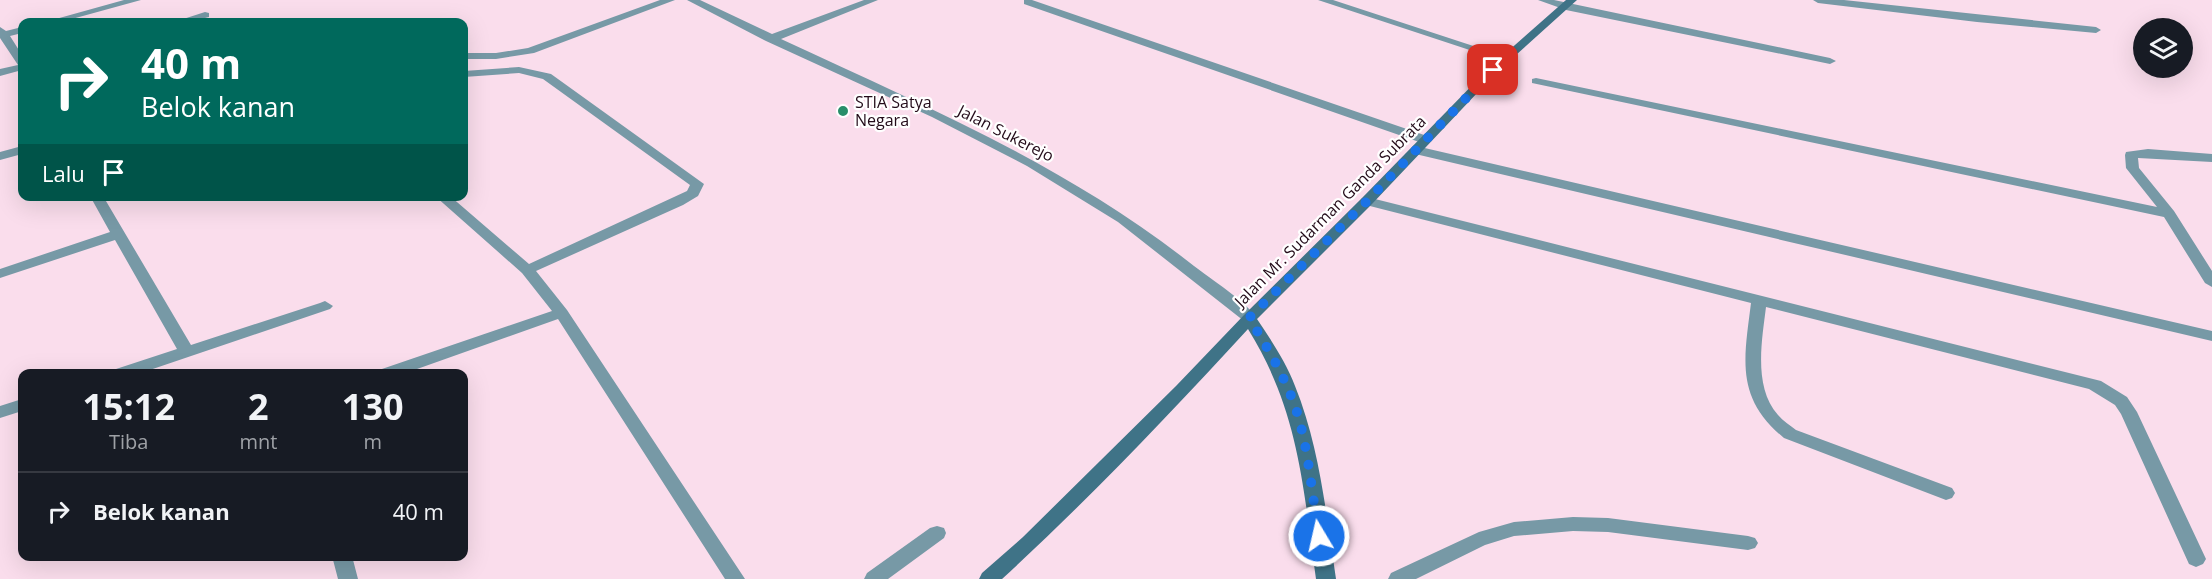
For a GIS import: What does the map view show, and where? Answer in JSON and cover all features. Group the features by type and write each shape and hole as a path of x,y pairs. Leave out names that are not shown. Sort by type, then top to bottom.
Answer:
{"street":[{"path":"66,18 136,0"},
{"path":"468,56 496,56 530,51 670,0"},
{"name":"Jalan Sukerejo","path":"692,0 951,123 1078,190 1158,245 1249,318"},
{"path":"770,39 873,0"},
{"path":"1323,0 1507,58"},
{"path":"1543,0 1569,3 1830,61"},
{"path":"1818,0 1977,19 2096,30"},
{"path":"1028,2 1421,145 2212,336"},
{"name":"Jalan Mr. Sudarman Ganda Subrata","path":"989,579 1030,542 1173,399 1249,318 1507,58 1569,3"},
{"path":"194,18 206,15"},
{"path":"18,30 2,32 18,58"},
{"path":"0,72 18,66"},
{"path":"468,74 519,70 547,76 698,184 693,193 678,202 527,270"},
{"path":"1536,81 2169,214"},
{"path":"0,156 18,151"},
{"path":"2212,158 2148,153 2131,155 2133,168 2169,214 2212,283"},
{"path":"99,201 186,352"},
{"path":"447,201 527,270 562,313 735,579"},
{"path":"1367,201 2078,379 2110,392 2129,411 2196,559"},
{"path":"0,273 118,234"},
{"path":"1759,299 1754,347 1755,371 1758,392 1770,418 1790,434 1947,493"},
{"path":"135,369 325,306"},
{"path":"400,369 562,313"},
{"path":"1249,318 1270,351 1287,386 1302,430 1326,579"},
{"path":"0,412 18,406"},
{"path":"1398,579 1479,539 1514,529 1573,524 1608,525 1748,543"},
{"path":"874,579 937,533"},
{"path":"343,561 348,579"}],"place":[{"name":"STIA Satya Negara","path":"843,111"}],"route":[{"path":"1319,536 1302,430 1287,386 1270,351 1249,318 1367,201 1493,70"}]}
